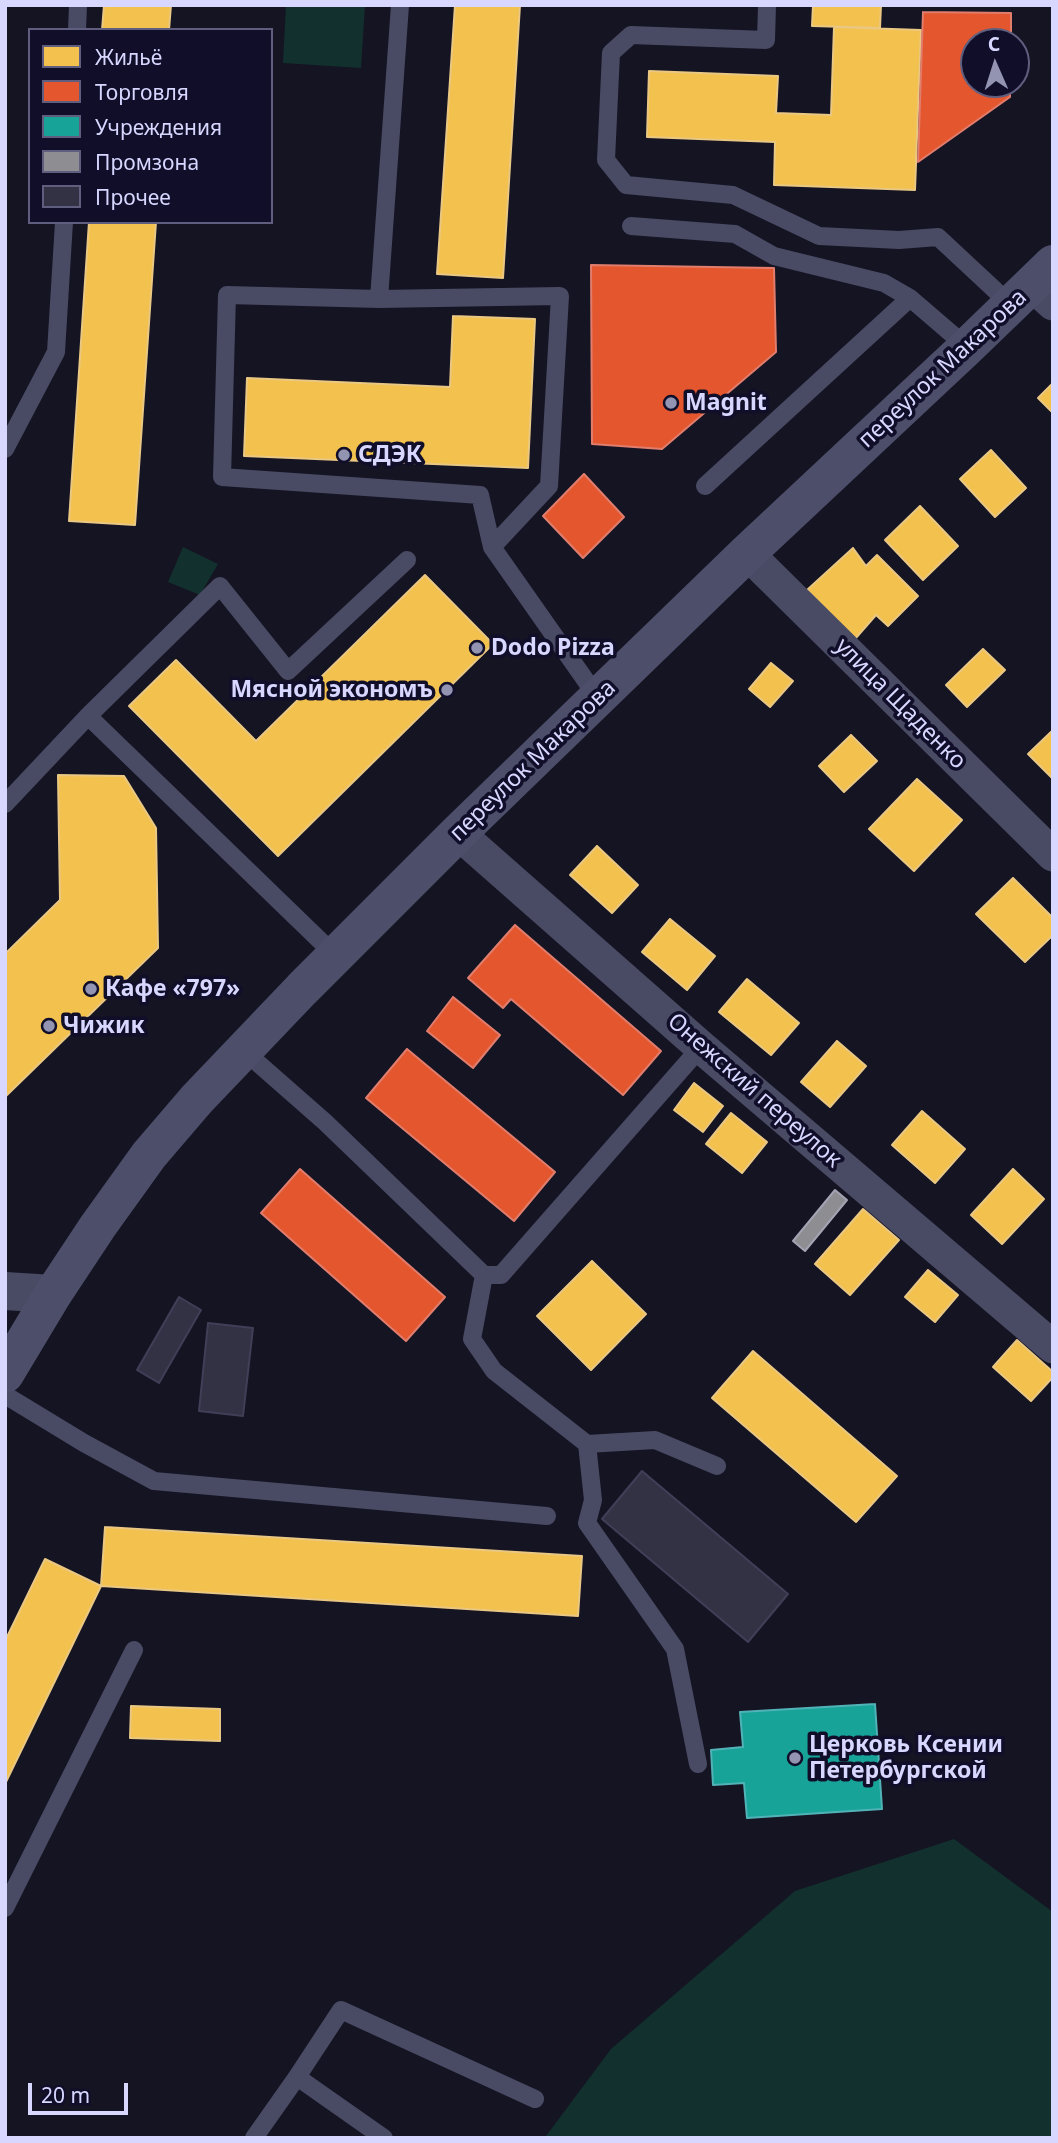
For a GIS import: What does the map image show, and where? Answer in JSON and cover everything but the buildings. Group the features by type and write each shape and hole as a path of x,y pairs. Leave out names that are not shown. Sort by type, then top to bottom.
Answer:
{"main road":[{"name":"переулок Макарова","path":"5,1374 53,1294 149,1156 243,1050 458,833 747,553 967,347 1037,290"}],"street":[{"name":"улица Щаденко","path":"747,553 1053,855"},
{"name":"Онежский переулок","path":"458,833 701,1047 1053,1347"},
{"path":"5,1291 53,1294"}],"lane":[{"path":"77,28 78,5"},
{"path":"379,299 400,5"},
{"path":"767,5 766,40 631,35 611,53 606,160 625,185 733,195 819,236 899,240 937,237 1037,290"},
{"path":"5,449 56,352 64,224"},
{"path":"631,226 735,234 774,256 884,283 909,298 967,347"},
{"path":"492,547 549,486 560,296 379,299 227,295 222,477 480,495 492,547 598,698"},
{"path":"705,486 909,298"},
{"path":"5,804 88,716 220,586 288,671 407,560"},
{"path":"88,716 336,956"},
{"path":"243,1050 326,1122 484,1275 501,1275 701,1047"},
{"path":"484,1275 472,1339 494,1371 587,1444 655,1440 717,1466"},
{"path":"5,1395 83,1443 154,1481 547,1516"},
{"path":"587,1444 593,1500 587,1523 675,1649 698,1764"},
{"path":"5,1908 134,1650"},
{"path":"254,2138 341,2010 535,2099"},
{"path":"296,2077 376,2136"}],"green space":[{"path":"286,5 365,5 361,68 283,63"},
{"path":"183,547 218,564 200,595 168,582"},
{"path":"954,1839 1053,1912 1053,2138 546,2136 611,2049 795,1891"}],"place":[{"name":"Magnit","path":"671,403"},
{"name":"СДЭК","path":"344,455"},
{"name":"Dodo Pizza","path":"477,648"},
{"name":"Мясной экономъ","path":"447,690"},
{"name":"Кафе «797»","path":"91,989"},
{"name":"Чижик","path":"49,1026"},
{"name":"Церковь Ксении Петербургской","path":"795,1758"}]}
